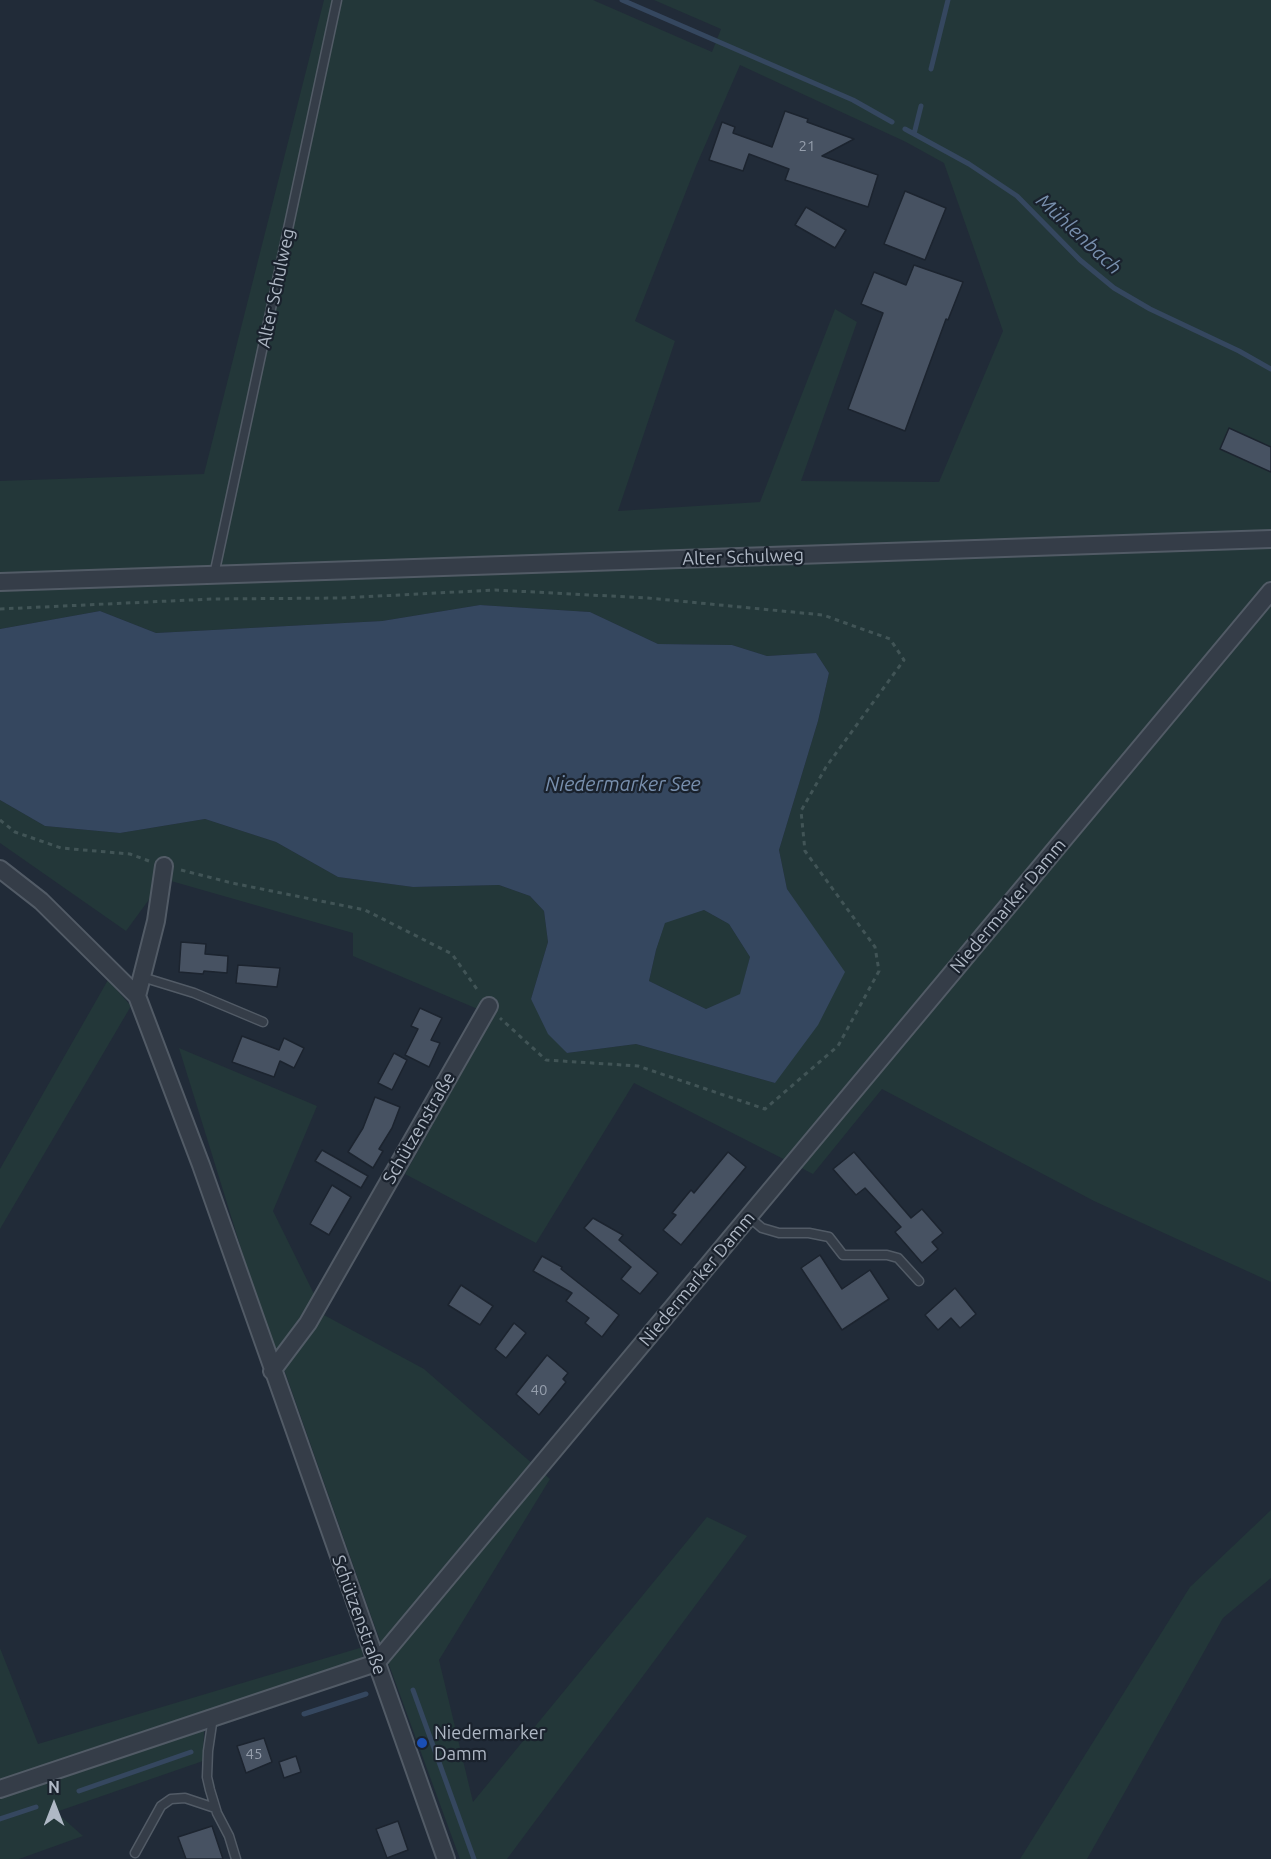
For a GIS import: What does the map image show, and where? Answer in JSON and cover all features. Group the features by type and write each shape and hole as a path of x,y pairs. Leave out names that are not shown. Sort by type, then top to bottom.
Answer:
{"street":[{"name":"Alter Schulweg","path":"0,582 1271,539"},
{"name":"Niedermarker Damm","path":"376,1663 1271,591"},
{"path":"137,996 156,921 164,866"},
{"name":"Schützenstraße","path":"0,868 41,901 137,996 201,1165 446,1859"},
{"name":"Schützenstraße","path":"272,1371 308,1323 489,1006"},
{"path":"0,1789 376,1663"}],"lane":[{"name":"Alter Schulweg","path":"214,576 337,0"},
{"path":"142,977 194,993 262,1022"},
{"path":"749,1217 762,1228 780,1233 809,1233 829,1237 843,1254 887,1255 898,1258 919,1281"},
{"path":"213,1718 207,1778 215,1808 229,1836 236,1859"},
{"path":"135,1853 161,1806 171,1798 185,1798 215,1808"}],"path":[{"path":"0,609 212,599 341,598 495,590 648,598 823,615 890,639 904,660 826,767 801,811 805,851 875,947 879,971 838,1046 765,1109 638,1066 546,1060 492,1011 452,954 365,910 232,883 164,866 130,854 62,848 15,831 0,820"}],"green space":[{"path":"324,0 593,0 712,52 721,29 654,0 1271,0 1271,1282 1094,1201 882,1089 813,1174 634,1083 536,1243 405,1174 494,1016 353,956 353,933 164,879 126,931 0,843 0,800 45,826 120,833 205,819 276,842 338,877 413,887 499,885 530,896 544,911 548,942 531,999 567,1053 636,1044 775,1083 810,924 787,889 779,850 818,721 829,673 816,653 767,656 732,645 658,644 590,612 480,605 382,621 156,633 100,611 0,629 0,481 204,474","holes":["740,65 906,142 944,163 1003,331 939,482 801,481 857,322 835,309 760,502 618,511 675,341 635,321 696,166"]},
{"path":"704,910 729,924 750,957 741,994 706,1009 649,981 665,922"},
{"path":"108,980 131,1006 0,1229 0,1169"},
{"path":"179,1048 317,1106 273,1211 315,1296 274,1355"},
{"path":"324,1315 424,1369 550,1479 439,1660 473,1802 707,1517 747,1536 507,1859 460,1859 284,1369"},
{"path":"1271,1510 1271,1578 1223,1618 1087,1859 1020,1859 1190,1587"},
{"path":"363,1647 361,1678 204,1731 203,1761 56,1812 83,1836 19,1859 0,1859 0,1648 38,1744"}],"water":[{"name":"Niedermarker See","path":"480,605 590,612 658,644 732,645 767,656 816,653 829,673 818,721 779,850 787,889 845,972 818,1025 775,1083 636,1044 567,1053 548,1034 531,999 548,942 544,911 530,896 499,885 413,887 338,877 276,842 205,819 120,833 45,826 0,800 0,629 100,611 156,633 382,621","holes":["704,910 729,924 750,957 740,994 706,1009 649,981 665,923"]}],"building":[{"path":"785,111 808,119 807,122 854,139 822,156 878,175 868,207 785,180 789,169 749,154 743,171 709,160 722,122 735,127 733,133 772,147"},
{"path":"905,191 946,208 925,260 884,244"},
{"path":"806,207 846,230 835,248 795,225"},
{"path":"914,265 963,282 948,320 946,319 905,431 848,409 883,313 861,304 874,272 906,285"},
{"path":"1229,428 1271,447 1271,472 1220,449"},
{"path":"181,942 206,944 205,954 228,956 227,973 179,972"},
{"path":"238,965 280,968 277,987 236,983"},
{"path":"420,1008 442,1018 431,1040 440,1043 429,1067 405,1055 418,1029 411,1026"},
{"path":"242,1036 279,1050 284,1038 304,1048 294,1068 280,1061 274,1077 232,1062"},
{"path":"394,1053 407,1060 392,1090 378,1083"},
{"path":"375,1097 400,1107 392,1128 379,1149 383,1151 373,1168 348,1152 363,1128"},
{"path":"322,1150 368,1176 361,1188 315,1161"},
{"path":"728,1152 746,1167 681,1245 663,1230 676,1215 672,1213 691,1190 694,1193"},
{"path":"854,1152 911,1218 922,1209 943,1233 932,1242 938,1249 922,1263 895,1232 901,1227 865,1188 856,1195 833,1169"},
{"path":"332,1185 351,1197 329,1235 310,1224"},
{"path":"593,1218 623,1235 619,1240 658,1273 640,1294 621,1279 631,1267 584,1228"},
{"path":"820,1255 842,1289 870,1270 889,1299 842,1330 801,1268"},
{"path":"542,1256 562,1267 561,1269 619,1315 602,1337 585,1323 589,1318 566,1301 572,1293 533,1271"},
{"path":"461,1285 493,1306 480,1325 448,1305"},
{"path":"955,1288 976,1314 960,1328 951,1318 938,1330 925,1315"},
{"path":"514,1323 526,1333 506,1358 495,1349"},
{"path":"547,1355 568,1373 563,1379 566,1382 539,1415 516,1394"},
{"path":"264,1738 272,1762 246,1773 237,1746"},
{"path":"296,1756 301,1772 284,1778 279,1762"},
{"path":"398,1821 408,1850 387,1858 376,1829"},
{"path":"212,1826 223,1859 186,1859 178,1837"}],"waterway":[{"name":"Mühlenbach","path":"622,0 853,100 892,122"},
{"path":"931,69 948,0"},
{"path":"914,134 921,106"},
{"name":"Mühlenbach","path":"905,129 969,164 1017,196 1080,260 1114,288 1150,309 1239,351 1271,369"},
{"path":"413,1690 474,1859"},
{"path":"304,1714 366,1694"},
{"path":"79,1791 191,1752"},
{"path":"0,1819 36,1807"}],"place":[{"name":"Niedermarker Damm","path":"422,1743"}]}
